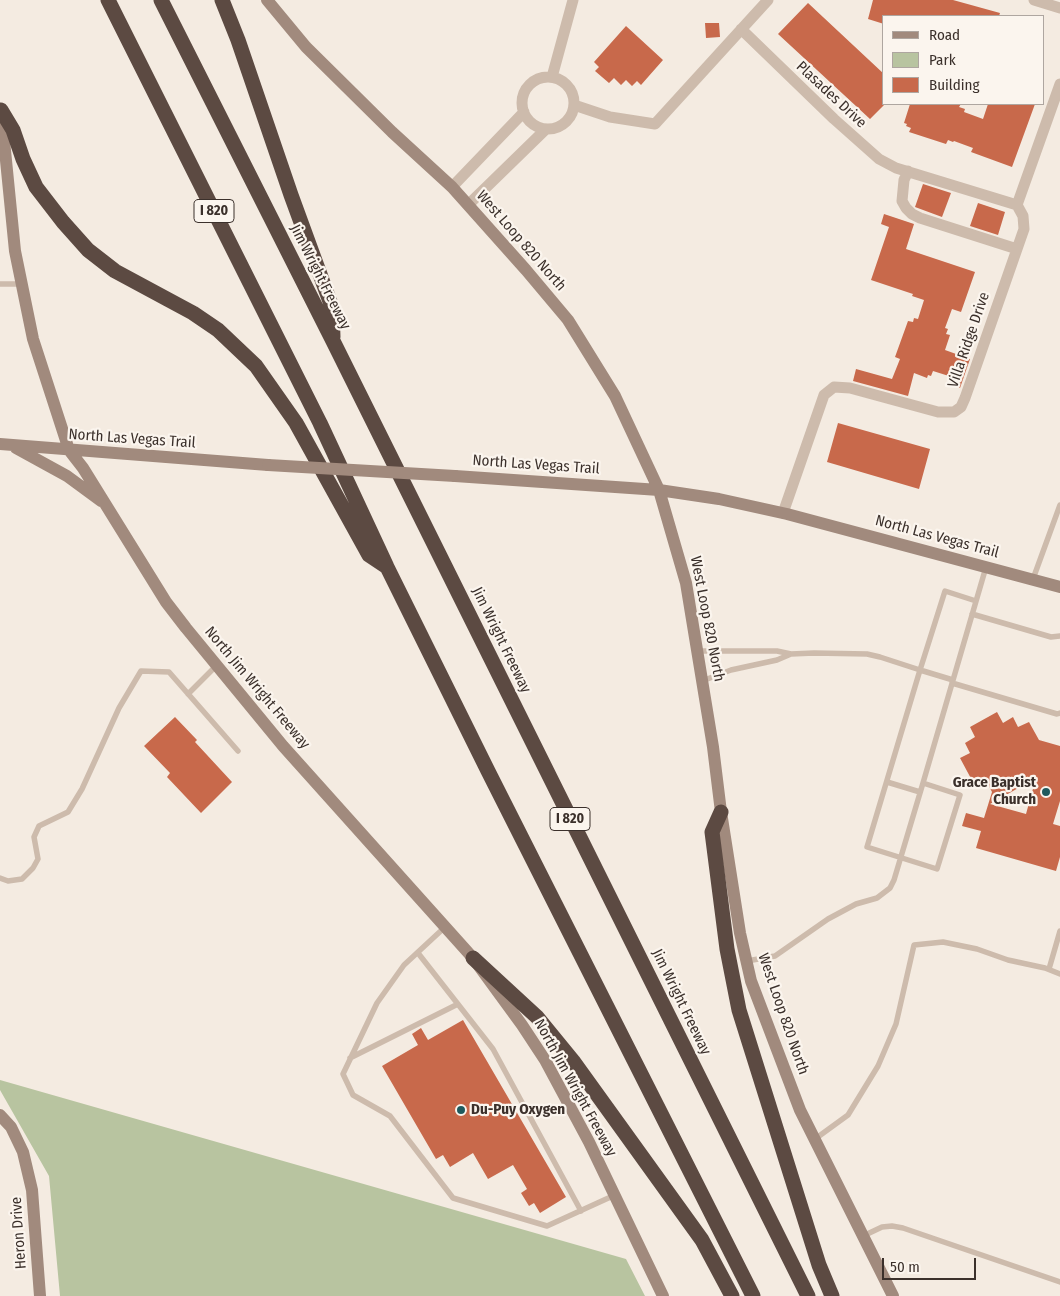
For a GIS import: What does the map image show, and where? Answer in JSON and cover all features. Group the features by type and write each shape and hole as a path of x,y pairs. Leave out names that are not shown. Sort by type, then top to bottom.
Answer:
{"highway":[{"name":"I 820","path":"108,0 320,423 387,567 752,1296"},
{"name":"Jim Wright Freeway","path":"161,0 333,341 808,1296"},
{"path":"222,0 238,40 332,307 333,341"},
{"path":"1,107 13,130 23,160 36,187 88,250 115,271 193,313 218,330 256,366 296,423 369,555 387,567"},
{"path":"721,812 712,832 727,949 739,1010 819,1265 832,1296"},
{"path":"473,958 537,1017 573,1061 702,1240 732,1296"}],"street":[{"name":"West Loop 820 North","path":"267,0 306,47 468,204 568,320 615,396 659,490 686,583 740,933 751,981 800,1110 893,1296"},
{"path":"552,77 573,0"},
{"path":"574,105 610,117 655,124 768,0"},
{"path":"1034,0 1060,8"},
{"name":"Plasades Drive","path":"741,30 834,119 879,159 896,168 1017,205"},
{"path":"552,77 559,79 571,90 574,105 568,120 554,128 546,129 533,124 524,112 523,97 530,84 537,79 552,77"},
{"path":"1017,205 1060,84"},
{"name":"North Jim Wright Freeway","path":"1,107 15,251 33,339 69,450 83,468 166,602 216,666 283,746 473,958 522,1025 545,1060 589,1142 663,1296"},
{"path":"452,187 524,112"},
{"path":"468,204 546,129"},
{"path":"908,171 904,180 902,201 912,214 1017,249"},
{"name":"Villa Ridge Drive","path":"783,513 824,394 834,387 850,388 938,412 954,412 961,407 969,389 1024,230 1022,216 1017,205"},
{"path":"6,445 66,476 106,505"},
{"name":"North Las Vegas Trail","path":"6,445 268,465 659,490 719,499 783,513 1060,587"},
{"name":"Heron Drive","path":"0,1115 11,1127 23,1152 32,1190 40,1296"}],"lane":[{"path":"0,284 22,284"},
{"path":"1032,579 1060,504"},
{"path":"747,961 776,956 828,919 856,904 877,898 890,888 901,857 986,567"},
{"path":"923,783 960,795 937,869 867,847 945,591 976,601"},
{"path":"972,614 1051,637 1060,636"},
{"path":"697,651 777,651 791,654 834,652 880,656 953,682 1057,714 1060,713"},
{"path":"702,681 731,670 777,660 791,654"},
{"path":"188,694 216,666"},
{"path":"0,878 8,881 22,878 33,868 38,859 34,837 39,826 68,812 82,789 119,708 141,671 169,672 238,751"},
{"path":"886,782 920,792"},
{"path":"445,928 404,965 377,1004 343,1074 352,1094 390,1116 453,1198 547,1226 615,1195"},
{"path":"1049,969 1060,931"},
{"path":"815,1139 848,1115 878,1066 896,1024 914,945 942,942 977,949 1008,960 1049,969 1060,974"},
{"path":"418,952 492,1049 581,1211"},
{"path":"350,1058 458,1004"},
{"path":"863,1236 882,1227 904,1228 1060,1282"}],"green space":[{"path":"0,1080 626,1259 645,1296 60,1296 49,1176 0,1090"}],"building":[{"path":"873,0 953,0 1000,13 999,15 882,15 882,23 868,19"},
{"path":"808,3 882,72 882,105 884,105 870,119 778,34"},
{"path":"705,23 719,23 720,37 706,38"},
{"path":"626,26 663,60 641,85 637,81 632,86 626,80 621,85 614,78 609,83 595,71 599,67 594,62"},
{"path":"910,105 960,105 959,107 965,109 964,112 983,119 988,105 1035,105 1012,167 971,152 973,148 954,141 948,140 946,144 909,132 911,128 904,123"},
{"path":"923,184 951,193 942,217 915,207"},
{"path":"978,203 1005,212 998,235 970,226"},
{"path":"884,214 914,224 906,249 975,272 961,312 952,309 945,328 948,329 946,334 950,335 945,350 970,359 960,388 949,384 952,377 933,371 931,376 928,375 927,378 914,373 908,396 853,381 856,369 892,379 900,359 895,357 908,321 913,322 914,318 918,319 924,300 912,296 913,294 871,280 889,227 881,224"},
{"path":"838,423 930,449 919,489 827,462"},
{"name":"Grace Baptist Church","path":"997,712 1003,723 1013,717 1018,727 1029,722 1039,740 1060,746 1060,801 1053,824 1060,826 1060,857 1056,871 976,848 981,831 962,826 966,813 984,818 992,792 986,780 975,786 960,758 970,753 965,743 975,737 970,727","holes":["1036,778 1026,814 990,804"]},
{"path":"175,717 232,782 201,813 167,777 170,773 144,746"},
{"name":"Du-Puy Oxygen","path":"463,1020 566,1197 540,1213 534,1203 529,1206 521,1193 527,1189 513,1165 488,1179 473,1153 450,1167 443,1155 436,1159 382,1066 418,1045 412,1034 421,1028 428,1040"}],"place":[{"name":"Grace Baptist Church","path":"1046,792"},
{"name":"Du-Puy Oxygen","path":"461,1110"}]}
